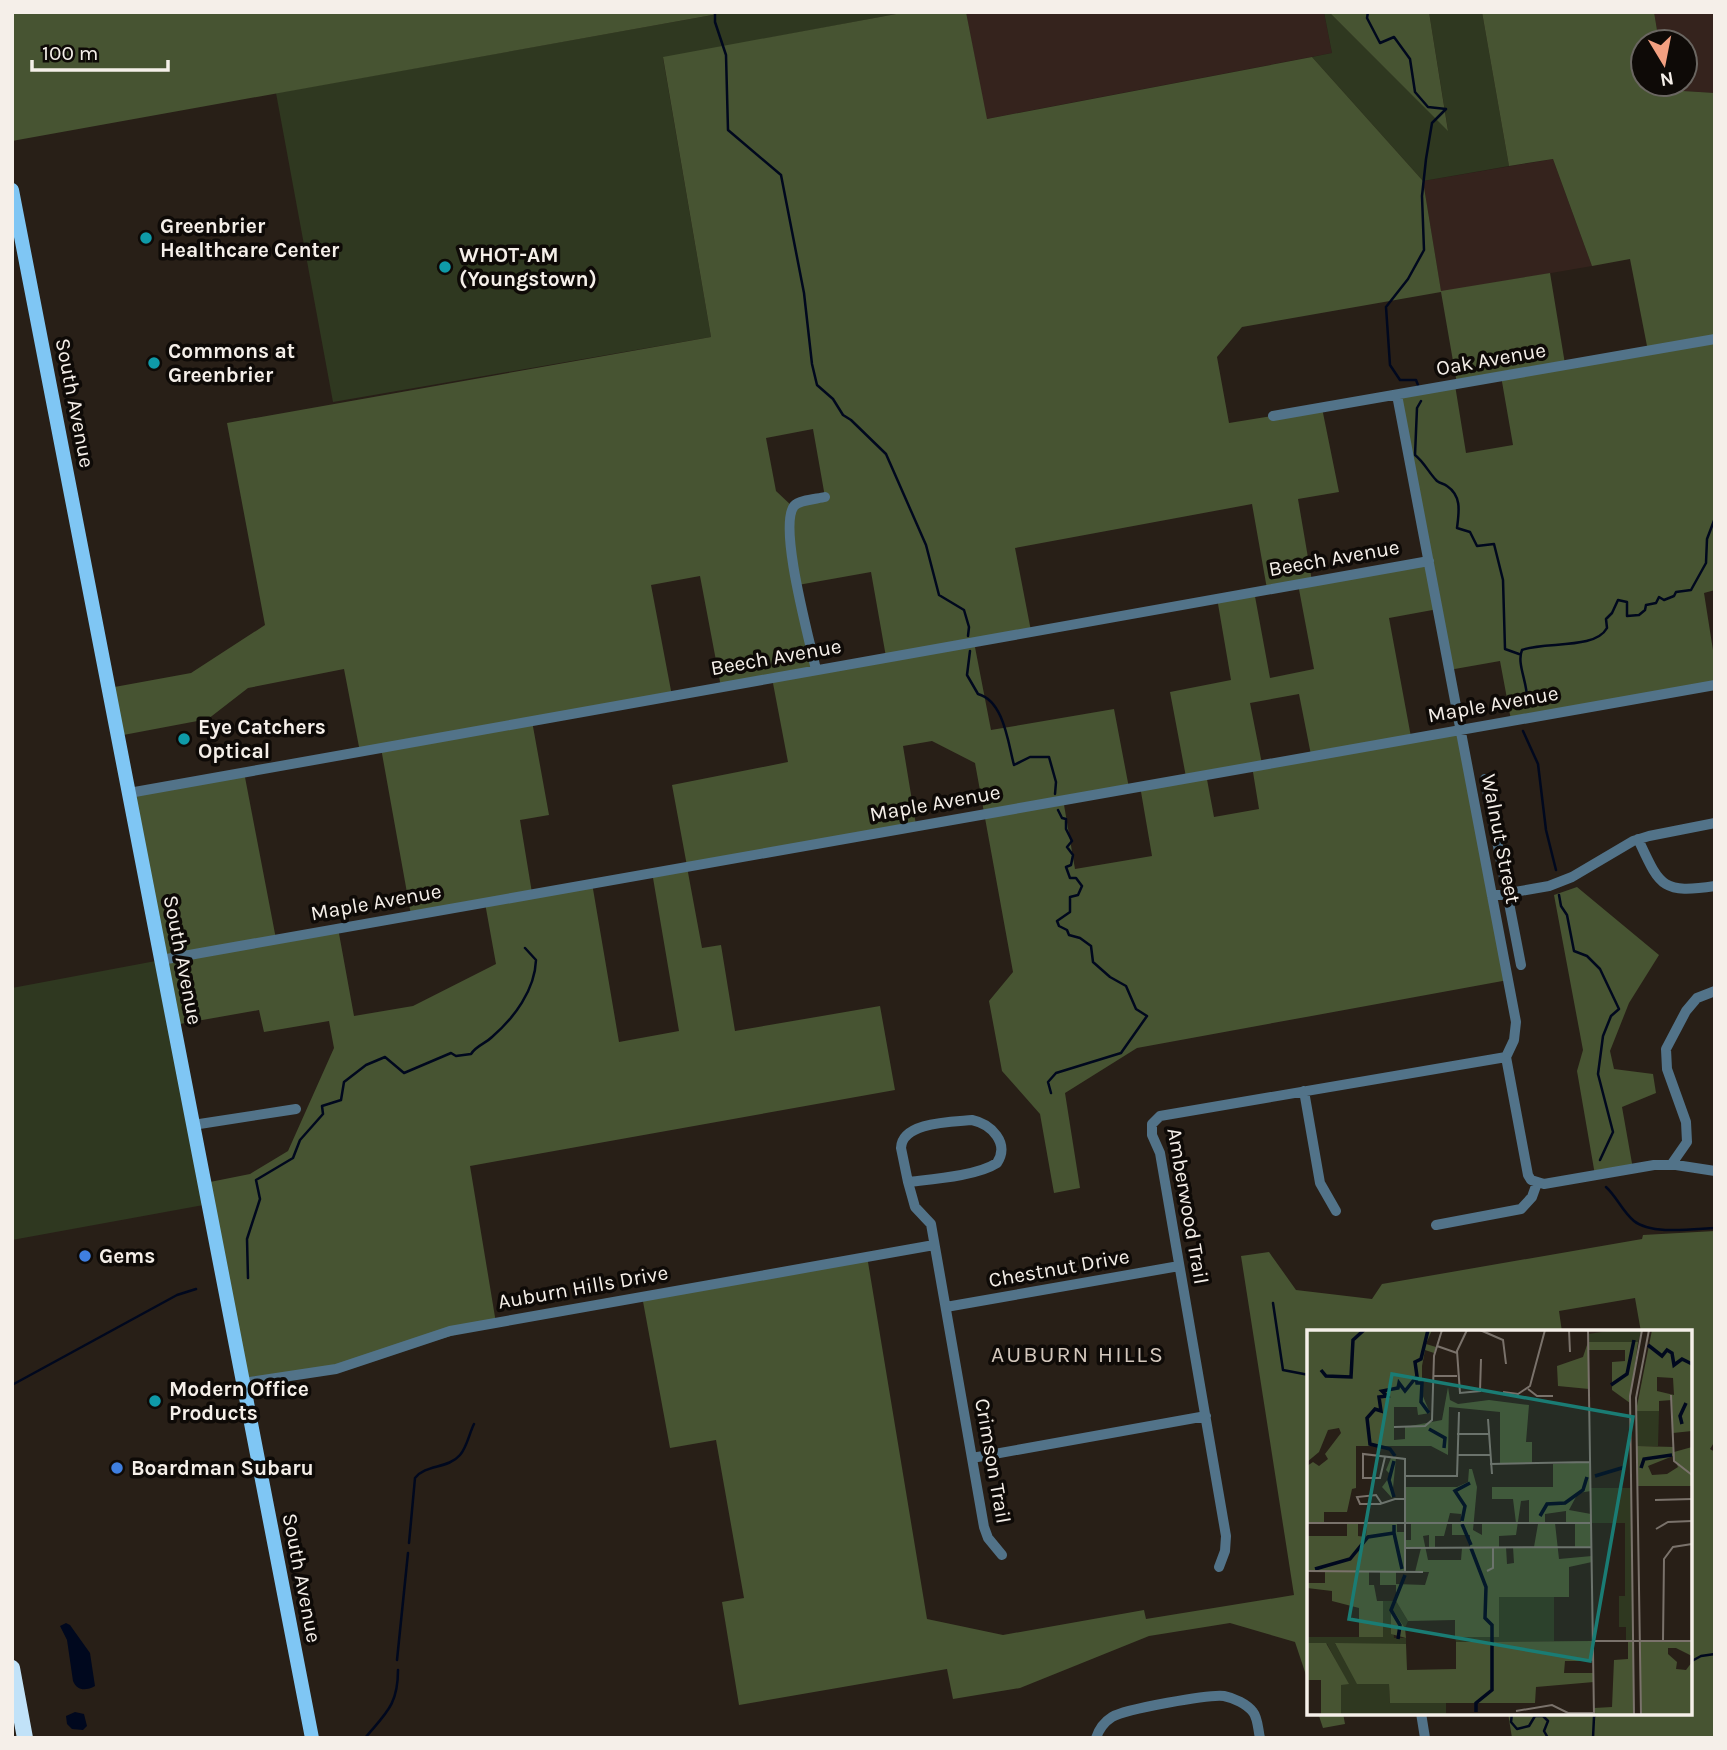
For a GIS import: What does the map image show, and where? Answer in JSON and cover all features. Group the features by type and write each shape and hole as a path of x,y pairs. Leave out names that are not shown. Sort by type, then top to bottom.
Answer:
{"highway":[{"path":"12,1668 25,1738"}],"main road":[{"name":"South Avenue","path":"12,190 312,1738"}],"street":[{"name":"Oak Avenue","path":"1273,416 1715,339"},
{"name":"Walnut Street","path":"1397,395 1516,1022 1514,1040 1506,1057 1526,1171 1531,1180 1537,1183"},
{"path":"816,670 788,530 797,504 825,497"},
{"name":"Beech Avenue","path":"129,793 1429,561"},
{"name":"Maple Avenue","path":"161,960 1715,685"},
{"path":"1485,779 1521,965"},
{"path":"1492,896 1549,886 1572,877 1639,839 1715,823"},
{"path":"1639,839 1656,876 1668,887 1687,890 1715,886"},
{"path":"1671,1165 1687,1142 1686,1122 1667,1069 1666,1049 1686,1011 1698,998 1715,990"},
{"name":"Amberwood Trail","path":"1219,1567 1225,1551 1226,1536 1160,1153 1151,1129 1154,1120 1160,1116 1506,1057"},
{"path":"1304,1091 1320,1182 1336,1211"},
{"path":"193,1125 296,1109"},
{"name":"Crimson Trail","path":"908,1182 992,1167 1001,1156 998,1137 988,1126 972,1120 919,1128 908,1132 901,1143 908,1182 915,1208 931,1224 984,1527 988,1538 1002,1555"},
{"path":"1436,1225 1521,1209 1532,1197 1537,1183 1671,1165 1715,1171"},
{"name":"Auburn Hills Drive","path":"243,1383 336,1368 450,1331 934,1245"},
{"name":"Chestnut Drive","path":"946,1307 1179,1266"},
{"path":"972,1458 1206,1416"},
{"path":"1096,1738 1109,1719 1125,1711 1216,1696 1235,1700 1252,1710 1260,1738"},
{"path":"1421,1715 1425,1738"}],"shaded area":[{"path":"966,12 1324,12 1332,53 986,119"},
{"path":"1654,12 1715,12 1715,93 1699,92 1699,28 1657,28"},
{"path":"1553,159 1592,266 1441,292 1423,181"}],"green space":[{"path":"12,12 729,12 12,141"},
{"path":"729,12 907,12 663,58 711,337 333,402 276,93"},
{"path":"907,12 966,12 987,119 1312,57 1423,181 1441,291 1550,273 1565,364 1648,351 1630,259 1592,266 1553,159 1509,166 1482,12 1654,12 1657,28 1629,28 1629,98 1699,98 1699,92 1715,93 1715,590 1704,593 1715,663 1715,685 1511,720 1500,661 1449,670 1438,609 1389,618 1411,737 1460,729 1508,980 1137,1048 1065,1093 1080,1188 1054,1193 1040,1114 1002,1071 989,1001 1013,972 975,763 932,741 903,746 916,825 687,867 702,948 721,945 735,1031 880,1006 895,1090 470,1166 496,1323 336,1369 243,1383 205,1183 250,1174 288,1151 334,1048 329,1021 264,1032 259,1010 174,1025 129,793 244,772 276,939 338,928 354,1016 413,1006 496,964 485,903 411,915 381,748 360,752 344,669 248,688 208,719 118,736 109,688 191,673 265,625 227,423 711,337 663,57","holes":["1441,292 1457,384 1501,376 1513,445 1466,453 1455,385 1397,395 1429,561 1312,581 1298,499 1339,492 1322,408 1229,423 1217,357 1242,327","813,429 825,497 793,507 776,491 766,438","1252,504 1267,589 1298,584 1314,669 1270,678 1254,591 1217,598 1231,680 1170,692 1186,777 1140,786 1152,856 1075,869 1063,799 1129,788 1114,709 991,730 974,642 1031,631 1015,548","871,572 886,657 816,670 798,585","700,576 721,687 772,678 788,762 672,785 687,866 652,872 679,1031 619,1042 592,883 532,893 520,820 549,815 532,721 672,696 651,585","1299,694 1311,755 1262,764 1250,703","1252,766 1259,809 1214,817 1206,774"]},
{"path":"1324,12 1329,12 1448,130 1429,12 1482,12 1509,166 1423,181 1312,57 1332,53"},
{"path":"1329,12 1429,12 1448,131"},
{"path":"1577,887 1659,955 1629,1003 1610,1051 1614,1069 1653,1074 1656,1093 1622,1107 1633,1169 1595,1175 1577,1071 1583,1050 1554,895"},
{"path":"161,960 209,1204 12,1240 12,988"},
{"path":"1715,1231 1715,1441 1710,1449 1715,1452 1715,1738 1512,1738 1508,1715 1692,1715 1692,1330 1641,1330 1635,1298 1559,1311 1562,1330 1307,1330 1307,1678 1295,1642 1230,1623 1149,1636 1020,1688 953,1699 947,1669 739,1705 722,1602 744,1598 716,1440 670,1448 642,1296 867,1256 927,1619 1003,1635 1144,1610 1146,1619 1294,1595 1241,1256 1269,1252 1296,1290 1372,1299 1382,1284 1642,1239 1643,1235"},
{"path":"1319,1715 1343,1715 1345,1724 1323,1728"}],"water":[{"path":"66,1623 90,1653 95,1686 92,1688 79,1688 73,1681 67,1640 60,1626"},
{"path":"75,1712 84,1714 87,1726 83,1730 72,1729 67,1724 66,1716"}],"waterway":[{"path":"715,12 715,22 726,55 728,130 781,175 804,293 817,385 833,399 843,415 886,454 926,545 939,595 964,610 969,627 968,636"},
{"path":"1368,12 1367,18 1380,43 1394,37 1410,59 1415,92 1428,107 1446,109 1432,123 1426,159 1422,196 1424,250 1408,279 1386,307 1390,365 1400,380 1416,380 1418,385"},
{"path":"1421,401 1417,408 1415,455 1437,481 1447,486 1455,495 1458,505 1457,528 1470,532 1477,546 1494,544 1503,580 1505,649 1519,654"},
{"path":"1527,703 1521,662 1522,650 1581,642 1601,635 1607,628 1606,619 1618,600 1627,602 1627,616 1639,615 1646,605 1656,603 1659,597 1664,600 1674,596 1676,592 1691,590 1706,563 1707,539 1715,518"},
{"path":"970,651 967,675 978,694 987,698 999,714 1014,765 1030,757 1049,757 1056,782 1055,794"},
{"path":"1523,731 1538,764 1546,830 1556,870"},
{"path":"1051,1093 1048,1082 1056,1073 1121,1053 1147,1016 1136,1009 1126,986 1110,977 1093,962 1091,946 1080,938 1069,935 1067,930 1059,926 1057,921 1070,912 1070,897 1078,895 1082,886 1076,878 1070,878 1066,867 1071,865 1073,855 1067,847 1072,841 1066,829 1066,819 1062,818 1058,810"},
{"path":"1559,895 1561,906 1567,915 1574,951 1587,956 1600,969 1619,1009 1611,1016 1603,1036 1598,1074 1613,1132 1600,1160"},
{"path":"248,1278 247,1239 260,1199 256,1180 293,1158 300,1140 323,1114 322,1106 341,1100 344,1082 366,1065 385,1057 404,1073 451,1053 456,1056 471,1054 489,1039 522,1003 532,982 536,960 525,948"},
{"path":"1606,1187 1630,1217 1641,1225 1661,1230 1715,1228"},
{"path":"12,1385 177,1295 196,1289"},
{"path":"1273,1303 1283,1370 1307,1375"},
{"path":"409,1543 415,1478 425,1470 449,1463 460,1455 474,1424"},
{"path":"397,1660 408,1553"},
{"path":"1692,1661 1701,1656 1715,1654"},
{"path":"365,1738 385,1715 393,1700 398,1670"},
{"path":"1512,1715 1511,1722 1517,1729 1529,1726 1535,1716 1543,1716 1548,1721 1544,1731 1548,1738"},
{"path":"1593,1738 1596,1715"}],"place":[{"name":"Greenbrier Healthcare Center","path":"146,238"},
{"name":"WHOT-AM (Youngstown)","path":"445,267"},
{"name":"Commons at Greenbrier","path":"154,363"},
{"name":"Eye Catchers Optical","path":"184,739"},
{"name":"Gems","path":"85,1256"},
{"name":"Modern Office Products","path":"155,1401"},
{"name":"Boardman Subaru","path":"117,1468"}],"district":[{"name":"AUBURN HILLS","path":"1078,1354"}]}
